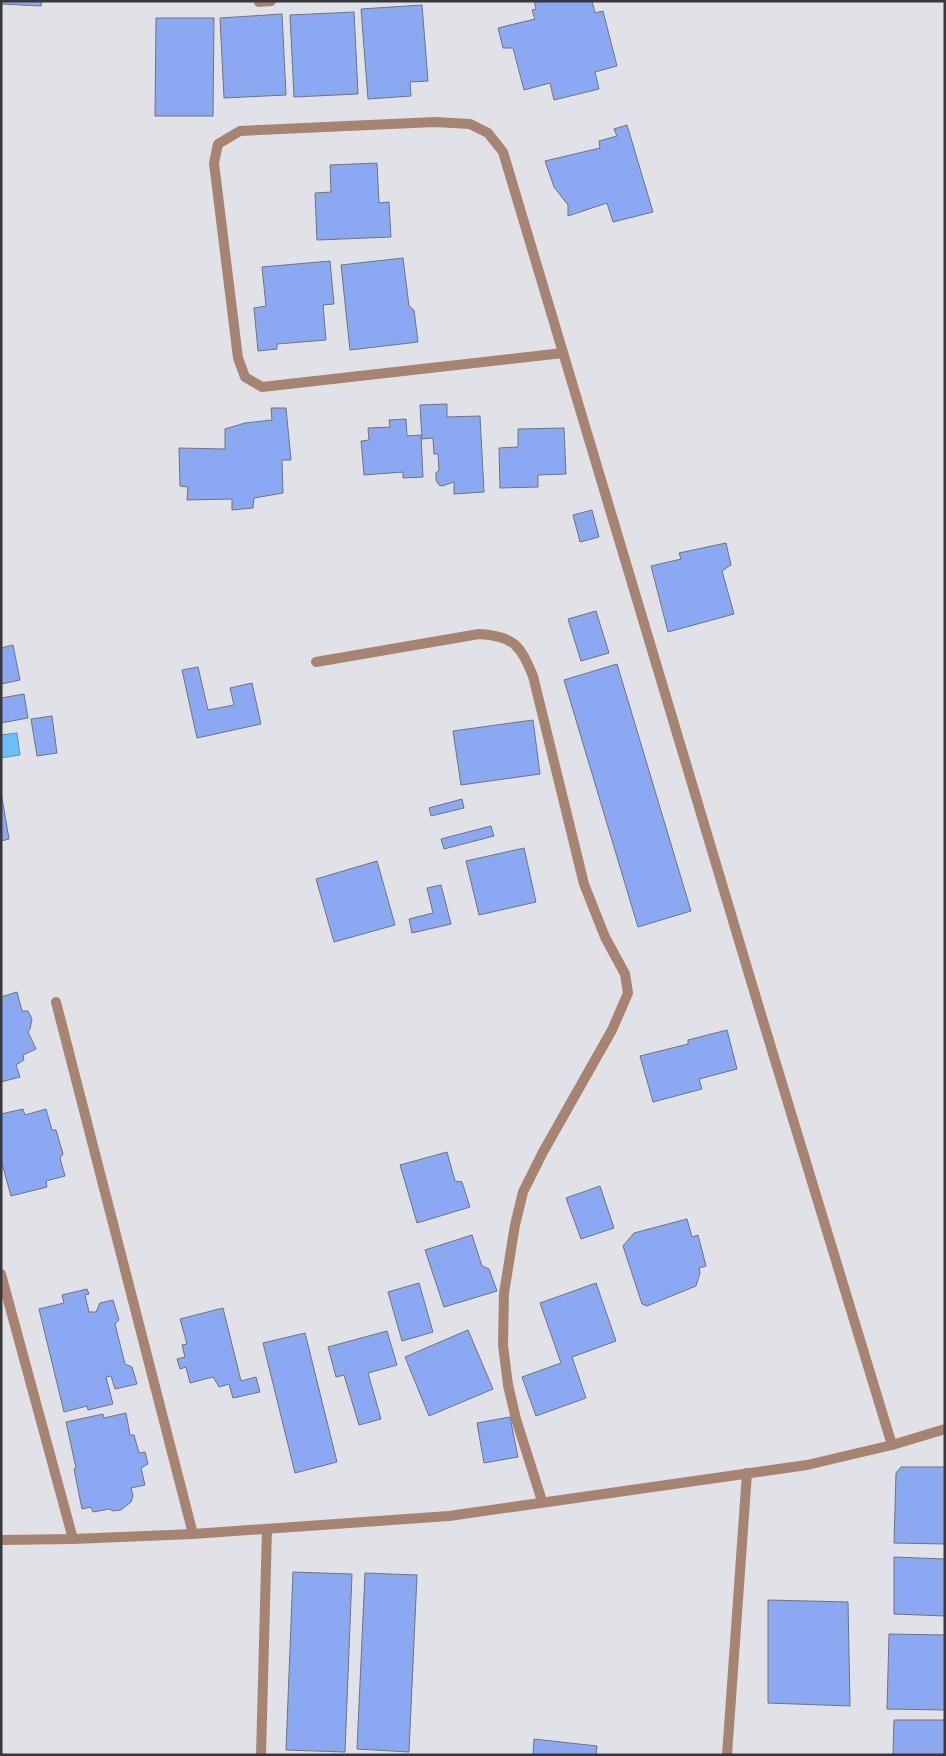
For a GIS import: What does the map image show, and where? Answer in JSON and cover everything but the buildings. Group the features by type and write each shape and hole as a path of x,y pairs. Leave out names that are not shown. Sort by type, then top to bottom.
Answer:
{"street":[{"path":"259,2 271,1"},
{"path":"563,354 262,387 245,377 238,358 214,163 218,144 240,131 435,122 470,124 488,133 503,152 757,1002 892,1445"},
{"path":"316,662 479,634 497,635 512,641 523,654 533,676 584,884 605,937 625,974 628,993 624,1006 543,1152 523,1192 515,1225 504,1293 503,1345 508,1385 516,1419 542,1501"},
{"path":"56,1002 193,1534"},
{"path":"1,1274 73,1539"},
{"path":"1,1540 193,1534 449,1516 542,1501 807,1465 892,1445 945,1429"},
{"path":"727,1755 747,1473"},
{"path":"261,1755 267,1529"}],"water":[{"path":"17,733 20,755 1,758 1,735"}]}
